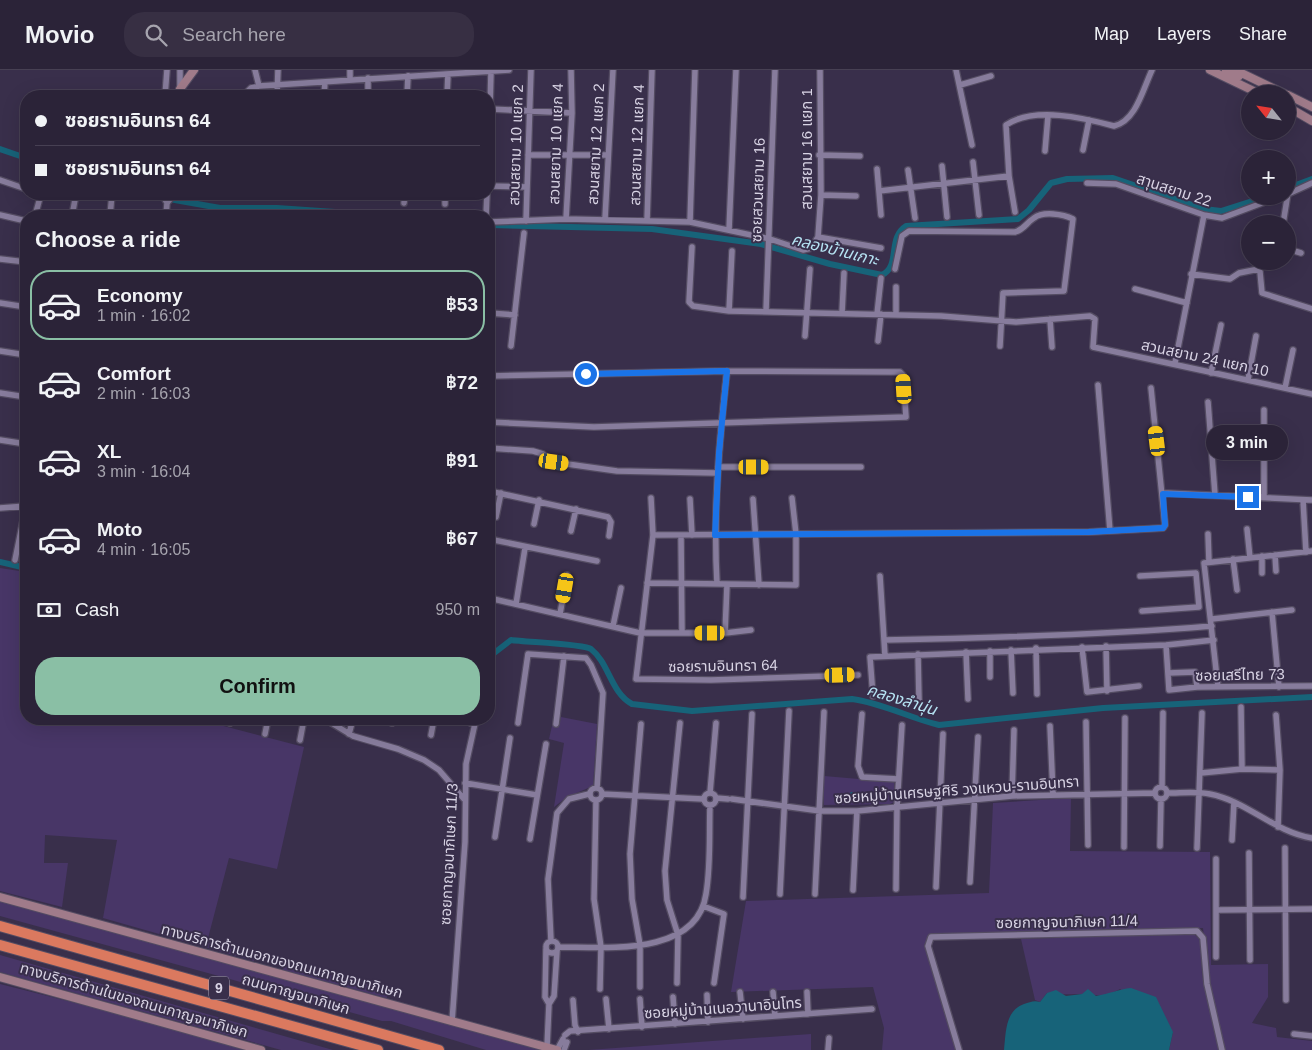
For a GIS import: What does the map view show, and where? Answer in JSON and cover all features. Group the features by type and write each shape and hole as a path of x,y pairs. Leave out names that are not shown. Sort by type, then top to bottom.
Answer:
{"highway":[{"name":"ถนนกาญจนาภิเษก","path":"0,926 439,1050"},
{"name":"ถนนกาญจนาภิเษก","path":"0,945 378,1050"}],"main road":[{"path":"182,90 194,70"},
{"path":"1210,70 1242,85"},
{"path":"1226,70 1246,80 1251,85"},
{"path":"1235,70 1267,85"},
{"path":"1296,99 1312,107"},
{"path":"1296,112 1312,121"},
{"name":"ทางบริการด้านนอกของถนนกาญจนาภิเษก","path":"0,897 557,1050"},
{"name":"ทางบริการด้านในของถนนกาญจนาภิเษก","path":"0,977 261,1050"}],"street":[{"path":"165,90 167,70"},
{"path":"180,70 180,90"},
{"path":"255,70 259,86"},
{"path":"278,70 278,90"},
{"path":"350,70 350,80"},
{"path":"253,90 259,86 278,84 408,76 425,72 448,74 509,70"},
{"name":"สวนสยาม 10 แยก 2","path":"526,221 531,70"},
{"name":"สวนสยาม 10 แยก 4","path":"566,219 572,114 571,70"},
{"name":"สวนสยาม 12 แยก 2","path":"605,219 613,70"},
{"name":"สวนสยาม 12 แยก 4","path":"647,221 652,70"},
{"path":"690,222 695,70"},
{"path":"729,230 736,70"},
{"name":"ซอยสวนสยาม 16","path":"766,311 775,70"},
{"name":"สวนสยาม 16 แยก 1","path":"818,237 821,195 819,155 820,70"},
{"path":"956,70 972,145"},
{"path":"1015,212 1009,176 1006,125 1032,117 1065,114 1114,126 1126,122 1152,70"},
{"path":"491,72 491,90"},
{"path":"447,90 448,74"},
{"path":"407,90 408,76"},
{"path":"960,85 991,76"},
{"path":"368,78 368,90"},
{"path":"324,90 325,82"},
{"path":"495,109 572,114"},
{"path":"1045,151 1048,116"},
{"path":"1083,150 1089,120"},
{"path":"528,155 608,155"},
{"path":"819,155 860,156"},
{"path":"973,162 979,215"},
{"path":"942,166 948,217"},
{"path":"877,170 882,215"},
{"path":"908,170 916,218"},
{"path":"879,191 1009,176"},
{"path":"0,180 20,187"},
{"name":"สาุนสยาม 22","path":"1086,183 1116,184 1204,215 1222,218 1257,205"},
{"path":"1296,190 1312,183"},
{"path":"495,186 527,187"},
{"path":"821,195 856,196"},
{"path":"445,200 445,204"},
{"path":"166,210 167,202"},
{"path":"895,269 902,236 909,231 1014,232 1023,230 1031,220 1043,213 1074,219 1064,291 1006,292 1002,295 1000,346"},
{"path":"0,215 20,220"},
{"path":"1175,364 1204,215"},
{"path":"495,222 605,219 690,222 729,230 769,244 803,250 811,248 818,237 882,248"},
{"path":"511,346 524,233"},
{"path":"692,247 691,305 729,311 896,314 1000,321 1050,320 1052,347"},
{"path":"729,311 732,251"},
{"path":"1296,252 1302,254"},
{"path":"0,259 20,261"},
{"path":"805,336 810,269"},
{"path":"1191,274 1230,280 1240,273 1252,270"},
{"path":"1260,270 1264,295 1312,309"},
{"path":"842,313 844,273"},
{"path":"878,341 880,278"},
{"path":"896,287 896,314"},
{"path":"1135,289 1186,303"},
{"path":"0,303 20,306"},
{"path":"495,313 515,315"},
{"name":"สวนสยาม 24 แยก 10","path":"1050,320 1093,317 1093,347 1312,394"},
{"path":"1211,373 1220,325"},
{"path":"1248,380 1256,336"},
{"path":"1285,388 1293,350"},
{"path":"0,351 20,354"},
{"path":"718,584 715,535 721,424 727,371"},
{"path":"495,376 727,371 902,373 906,418 594,427 495,422"},
{"path":"1098,385 1110,531"},
{"path":"653,534 1110,531 1163,528 1165,525 1163,494 1151,388"},
{"path":"0,393 20,396"},
{"path":"1208,402 1214,495"},
{"path":"1264,410 1264,497"},
{"path":"0,440 20,443"},
{"path":"495,448 533,451 543,454 554,462 617,471 861,467"},
{"path":"495,492 539,500 608,517 611,522 609,536"},
{"path":"496,517 501,493"},
{"path":"1163,494 1312,500"},
{"name":"ซอยรามอินทรา 64","path":"651,498 653,534 635,677 639,680 858,675"},
{"path":"647,583 796,585 796,534 792,498"},
{"path":"690,499 692,535"},
{"path":"753,499 757,534 759,585"},
{"path":"534,524 539,500"},
{"path":"1218,687 1204,564 1233,559 1309,552 1303,500"},
{"path":"0,508 20,506"},
{"path":"571,531 576,509"},
{"path":"1247,529 1250,558"},
{"path":"1208,534 1209,562"},
{"path":"15,560 20,535"},
{"path":"681,535 682,633"},
{"path":"495,540 597,561"},
{"path":"516,604 525,548"},
{"path":"1275,555 1276,571"},
{"path":"1262,556 1262,573"},
{"path":"1233,559 1237,590"},
{"path":"1140,576 1196,573 1199,607"},
{"path":"560,614 567,574"},
{"path":"880,576 885,656"},
{"path":"725,633 727,585"},
{"path":"613,626 621,588"},
{"path":"495,599 640,633 725,633 751,630"},
{"path":"1142,611 1210,605"},
{"path":"884,640 1131,633 1292,610"},
{"path":"1272,612 1279,687"},
{"path":"873,696 869,658 1036,648 1166,645 1214,640"},
{"path":"1166,645 1168,673 1195,672 1197,687"},
{"path":"1106,646 1107,691"},
{"path":"1082,647 1085,689 1090,693 1139,686"},
{"path":"1036,648 1037,694"},
{"path":"1011,650 1013,693"},
{"path":"990,651 990,677"},
{"path":"966,652 968,699"},
{"path":"518,723 528,654 586,658 603,693 596,788"},
{"path":"918,654 919,700"},
{"path":"556,724 564,656"},
{"name":"ซอยเสรีไทย 73","path":"1168,673 1168,690 1197,687 1312,686"},
{"path":"1241,707 1242,769"},
{"path":"780,894 789,712"},
{"path":"815,894 824,712"},
{"path":"1162,787 1163,713"},
{"path":"1197,848 1202,713"},
{"path":"743,897 752,714"},
{"path":"862,714 858,766 862,777 898,779"},
{"path":"1276,715 1280,770 1278,827"},
{"path":"1124,847 1126,793 1125,718"},
{"path":"1086,722 1088,845"},
{"path":"677,983 678,935 667,900 665,871 680,723"},
{"path":"710,793 716,723"},
{"path":"640,987 640,945 632,899 630,854 641,724"},
{"path":"265,734 267,725"},
{"path":"300,740 303,725"},
{"path":"335,725 349,734 424,760 439,770 464,799"},
{"path":"349,734 351,725"},
{"path":"431,734 433,725"},
{"name":"ซอยกาญจนาภิเษก 11/3","path":"452,1022 466,833 465,783 475,725"},
{"path":"896,889 898,779 902,725"},
{"path":"1050,726 1053,794"},
{"path":"1012,796 1014,730"},
{"path":"936,887 943,734"},
{"path":"970,882 978,737"},
{"path":"495,837 510,738"},
{"path":"530,839 546,744"},
{"path":"1201,773 1242,769 1280,770"},
{"path":"465,783 537,795"},
{"path":"1162,787 1168,792 1210,793 1234,802 1296,836 1312,838"},
{"path":"1161,800 1156,797 1155,793 1156,789 1162,787"},
{"path":"551,941 548,879 558,813 569,799 589,794 591,790 596,788"},
{"path":"596,788 602,794 703,799"},
{"path":"1161,800 1165,798 1168,792"},
{"path":"546,949 552,954 558,949 654,944 678,935 696,918 703,906 706,894 710,806 715,802 716,798 710,793"},
{"path":"703,799 705,795 710,793"},
{"name":"ซอยหมู่บ้านเศรษฐศิริ วงแหวน-รามอินทรา","path":"716,798 820,811 857,812 939,802 1012,796 1155,793"},
{"path":"589,794 590,798 596,801"},
{"path":"596,801 601,798 602,794"},
{"path":"703,799 710,806"},
{"path":"1160,846 1161,800"},
{"path":"596,801 594,899 601,947 600,989"},
{"path":"1232,840 1234,802"},
{"path":"853,890 857,812"},
{"path":"1285,848 1286,1000"},
{"path":"1249,853 1250,960"},
{"path":"1216,859 1216,957"},
{"path":"703,906 724,914 714,983"},
{"path":"1216,910 1312,909"},
{"name":"ซอยกาญจนาภิเษก 11/4","path":"959,1050 928,946 931,937 1197,931 1203,938 1206,984 1222,1050"},
{"path":"549,1004 545,997 546,945 551,941"},
{"path":"547,1047 549,1004 554,996 558,949 556,942 551,941"},
{"path":"740,992 743,1019"},
{"path":"774,992 775,1016"},
{"path":"807,992 808,1014"},
{"path":"707,995 708,1022"},
{"path":"673,997 675,1024"},
{"path":"606,999 609,1029"},
{"path":"640,999 642,1027"},
{"path":"573,1000 577,1032"},
{"name":"ซอยหมู่บ้านเนอวานาอินโทร","path":"557,1050 566,1038 577,1032 872,1009"},
{"path":"1294,1034 1312,1036"},
{"path":"564,1050 566,1038"},
{"path":"828,1050 829,1038"}],"shaded area":[{"path":"0,568 20,571 20,725 220,725 304,747 277,869 229,858 207,942 256,956 254,961 103,918 117,840 45,835 44,863 68,863 62,907 0,891"},
{"path":"561,717 597,724 593,786 567,797 554,807 564,743 549,739 552,726 559,727"},
{"path":"824,776 894,782 894,802 890,804 824,805"},
{"path":"1071,798 1070,851 1210,852 1211,965 1268,964 1268,997 1252,1023 1276,1028 1277,1037 1312,1041 1312,1050 1225,1050 1209,984 1203,928 931,934 924,945 956,1050 882,1050 884,1028 873,987 731,992 746,901 989,893 993,803"},
{"path":"0,900 543,1050 486,1050 391,1021 382,1021 0,916"},
{"path":"1194,934 1201,941 1202,975 1219,1050 1169,1050 1173,1032 1120,989 1104,995 1047,993 1040,1002 1035,1000 1021,939"},
{"path":"0,955 333,1050 281,1050 0,972"},
{"path":"284,963 388,989 387,998 283,970"},
{"path":"0,984 151,1022 244,1050 0,1050"},
{"path":"811,1034 811,1050 588,1050"}],"water":[{"path":"851,792 870,794 875,798 871,801 845,802"},
{"path":"1131,988 1156,997 1173,1032 1169,1050 1004,1050 1006,1029 1010,1017 1018,1007 1024,1004 1034,1001 1040,1002 1047,993 1056,990 1066,996 1082,994 1088,989 1096,996"}],"waterway":[{"name":"คลองบ้านเกาะ","path":"0,149 20,156"},
{"name":"คลองบ้านเกาะ","path":"495,225 652,229 761,244 830,264 882,275 888,271 891,265 897,237 906,226 1018,219 1029,210 1051,183 1067,179 1113,178 1204,209 1221,211 1241,205"},
{"name":"คลองบ้านเกาะ","path":"1296,185 1312,179"},
{"name":"คลองบ้านเกาะ","path":"175,200 220,208 306,210"},
{"name":"คลองลำนุ่น","path":"0,562 20,567"},
{"name":"คลองลำนุ่น","path":"495,652 511,640 586,647 597,655 619,693 632,704 692,711 852,699 874,704 939,725 1103,708 1312,697"}],"route":[{"path":"586,374 727,371 721,424 715,535 1088,532 1163,528 1165,525 1163,494 1248,497"}]}
